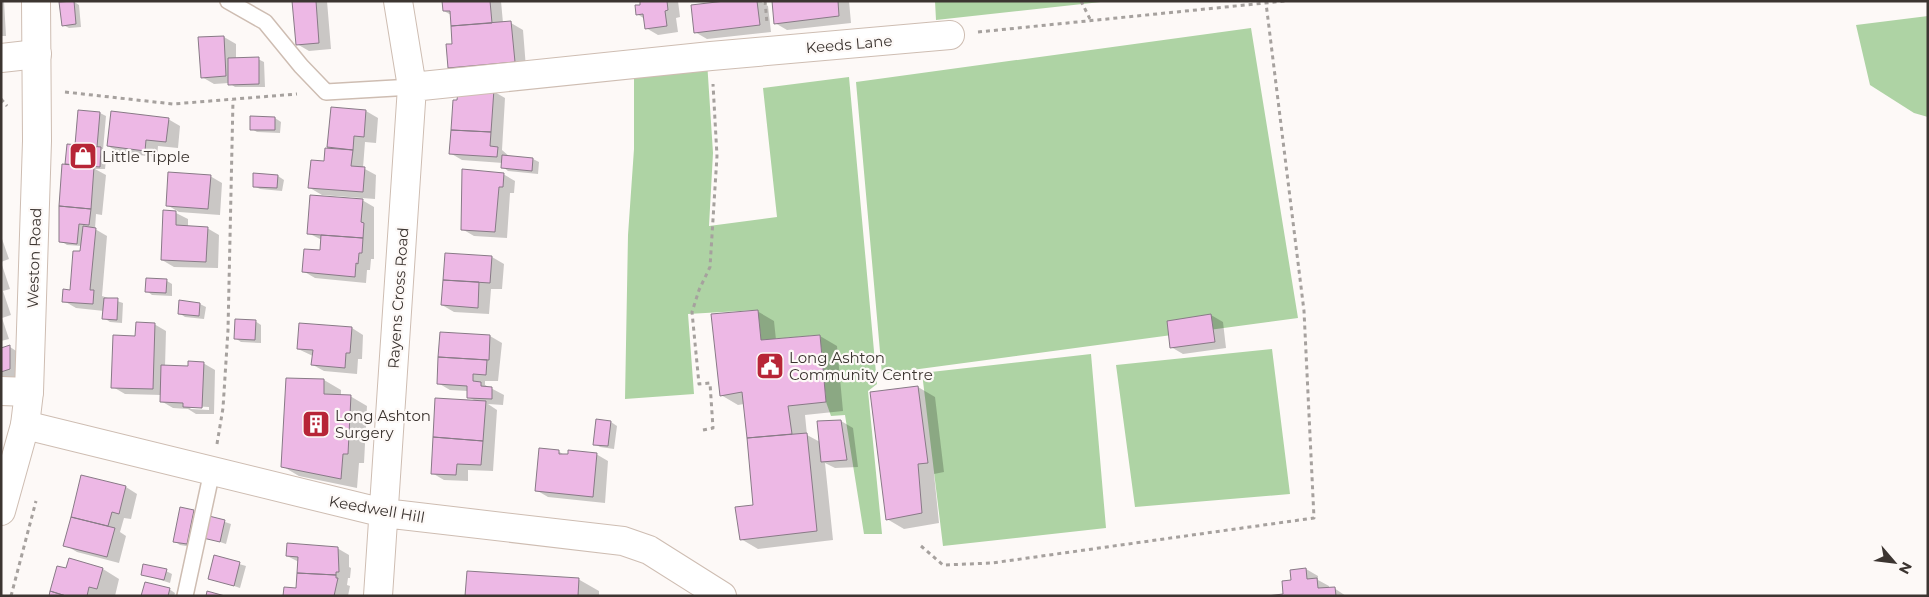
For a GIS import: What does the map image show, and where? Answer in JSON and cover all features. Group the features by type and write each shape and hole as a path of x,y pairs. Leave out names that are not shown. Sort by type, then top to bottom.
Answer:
{"street":[{"name":"Weston Road","path":"1,511 25,425 29,392 38,90 36,1"},
{"name":"Rayens Cross Road","path":"378,596 412,87 398,1"},
{"name":"Keeds Lane","path":"412,87 711,56 950,35"},
{"path":"1,58 37,54"},
{"path":"1,391 29,392"},
{"name":"Keedwell Hill","path":"25,425 384,513 623,541 649,550 722,596"}],"lane":[{"path":"228,1 265,22 301,66 326,92 412,87"},
{"path":"185,596 212,471"}],"path":[{"path":"1081,1 1091,21"},
{"path":"950,35 1285,1"},
{"path":"921,546 944,565 992,562 1314,518 1304,311 1266,3"},
{"path":"703,430 713,428 710,383 699,384 692,312 699,290 710,268 717,156 711,56"},
{"path":"38,90 173,104 326,92"},
{"path":"212,471 223,408 228,330 233,100"},
{"path":"11,596 38,491"}],"green space":[{"path":"935,1 1110,1 936,20"},
{"path":"1928,16 1928,117 1914,113 1870,85 1856,25"},
{"path":"1251,28 1298,318 882,374 856,82"},
{"path":"707,61 713,153 709,226 777,217 763,88 849,77 877,384 868,391 882,534 864,534 845,415 831,416 826,402 820,335 761,340 757,310 688,314 694,394 625,399 628,235 634,149 634,75"},
{"path":"1272,349 1290,494 1135,507 1116,365"},
{"path":"1091,354 1106,528 943,546 922,373"}],"building":[{"path":"74,1 76,24 62,26 59,2"},
{"path":"292,1 316,1 319,43 296,45"},
{"path":"442,1 490,1 492,23 451,26 450,11 443,11"},
{"path":"640,1 667,1 668,10 665,11 667,26 645,29 643,14 636,15 635,5 640,5"},
{"path":"725,1 757,1 760,25 694,33 691,5"},
{"path":"772,1 838,1 839,16 774,24"},
{"path":"511,21 515,62 448,68 446,44 452,44 451,26"},
{"path":"224,36 226,76 201,78 198,37"},
{"path":"259,57 259,84 228,85 228,58"},
{"path":"494,89 491,132 451,130 453,100 457,100 458,91"},
{"path":"331,107 366,110 364,137 354,136 353,150 327,147"},
{"path":"78,110 100,112 97,147 75,145"},
{"path":"111,111 169,118 166,142 146,140 145,151 107,146"},
{"path":"250,116 275,117 275,130 250,130"},
{"path":"451,130 491,132 490,146 498,147 497,157 449,154"},
{"name":"Little Tipple","path":"67,144 101,147 100,167 65,164"},
{"path":"325,148 353,150 351,166 365,167 363,192 308,188 311,160 324,161"},
{"path":"502,155 533,158 532,171 501,168"},
{"path":"62,164 94,167 91,209 59,206"},
{"path":"462,169 504,173 503,187 499,187 495,232 461,230"},
{"path":"168,172 211,175 208,209 166,206"},
{"path":"253,173 278,175 277,188 253,187"},
{"path":"310,195 363,199 361,222 364,223 363,238 307,234"},
{"path":"59,206 91,209 89,225 79,224 77,244 59,242"},
{"path":"163,210 176,211 176,225 208,227 206,262 161,260"},
{"path":"83,226 96,228 90,290 94,290 93,304 62,302 63,289 70,290 73,251 80,251"},
{"path":"321,235 363,238 362,253 359,253 358,264 356,263 355,277 302,272 304,249 320,250"},
{"path":"445,253 492,256 490,283 443,280"},
{"path":"146,278 167,279 166,293 145,292"},
{"path":"443,280 479,282 478,308 441,305"},
{"path":"104,298 118,298 117,320 102,319"},
{"path":"179,300 200,303 199,316 178,314"},
{"name":"Long Ashton Community Centre","path":"758,310 761,340 820,335 826,402 788,406 792,434 747,438 742,392 720,396 711,314"},
{"path":"1211,314 1215,342 1170,348 1167,321"},
{"path":"235,319 256,320 255,340 234,339"},
{"path":"136,322 155,323 153,389 111,388 113,335 135,336"},
{"path":"299,323 352,327 350,353 346,353 345,368 311,365 313,350 297,349"},
{"path":"440,332 490,335 489,360 438,357"},
{"path":"10,345 10,369 1,372 1,348"},
{"path":"438,357 487,360 486,375 473,374 473,381 481,382 481,386 492,387 492,399 467,398 467,386 437,384"},
{"path":"188,361 204,362 202,408 183,407 183,403 160,402 161,365 188,366"},
{"name":"Long Ashton Surgery","path":"286,378 324,379 324,394 351,395 348,454 343,454 341,479 281,467"},
{"path":"918,386 928,463 918,464 922,513 886,520 870,392"},
{"path":"435,398 486,401 483,441 433,437"},
{"path":"596,419 611,421 608,446 593,445"},
{"path":"841,420 847,460 821,462 817,421"},
{"path":"807,433 817,531 740,540 735,507 753,505 747,438"},
{"path":"433,437 483,441 481,465 457,464 456,475 431,474"},
{"path":"539,448 559,450 559,454 568,454 568,450 597,453 593,497 535,491"},
{"path":"81,475 126,486 119,514 112,512 108,526 71,517"},
{"path":"180,507 194,510 187,544 173,542"},
{"path":"209,516 225,520 220,542 203,538"},
{"path":"71,517 115,528 107,557 63,546"},
{"path":"287,543 338,547 339,572 336,572 336,575 297,573 298,557 286,556"},
{"path":"214,555 240,562 234,586 208,579"},
{"path":"69,558 103,568 97,589 89,587 87,596 66,596 50,591 57,566 66,568"},
{"path":"143,564 167,569 164,580 141,575"},
{"path":"1306,568 1307,579 1317,578 1318,588 1335,587 1336,596 1267,596 1283,594 1282,581 1291,580 1290,570"},
{"path":"467,571 579,578 578,596 465,596"},
{"path":"297,573 336,575 336,578 338,578 334,596 283,596 284,587 296,588"},
{"path":"145,582 170,588 168,596 141,596"},
{"path":"50,591 66,596 49,596"},
{"path":"207,591 225,596 206,596"}],"place":[{"name":"Little Tipple","path":"83,156"},
{"name":"Long Ashton Community Centre","path":"770,366"},
{"name":"Long Ashton Surgery","path":"316,424"}]}
